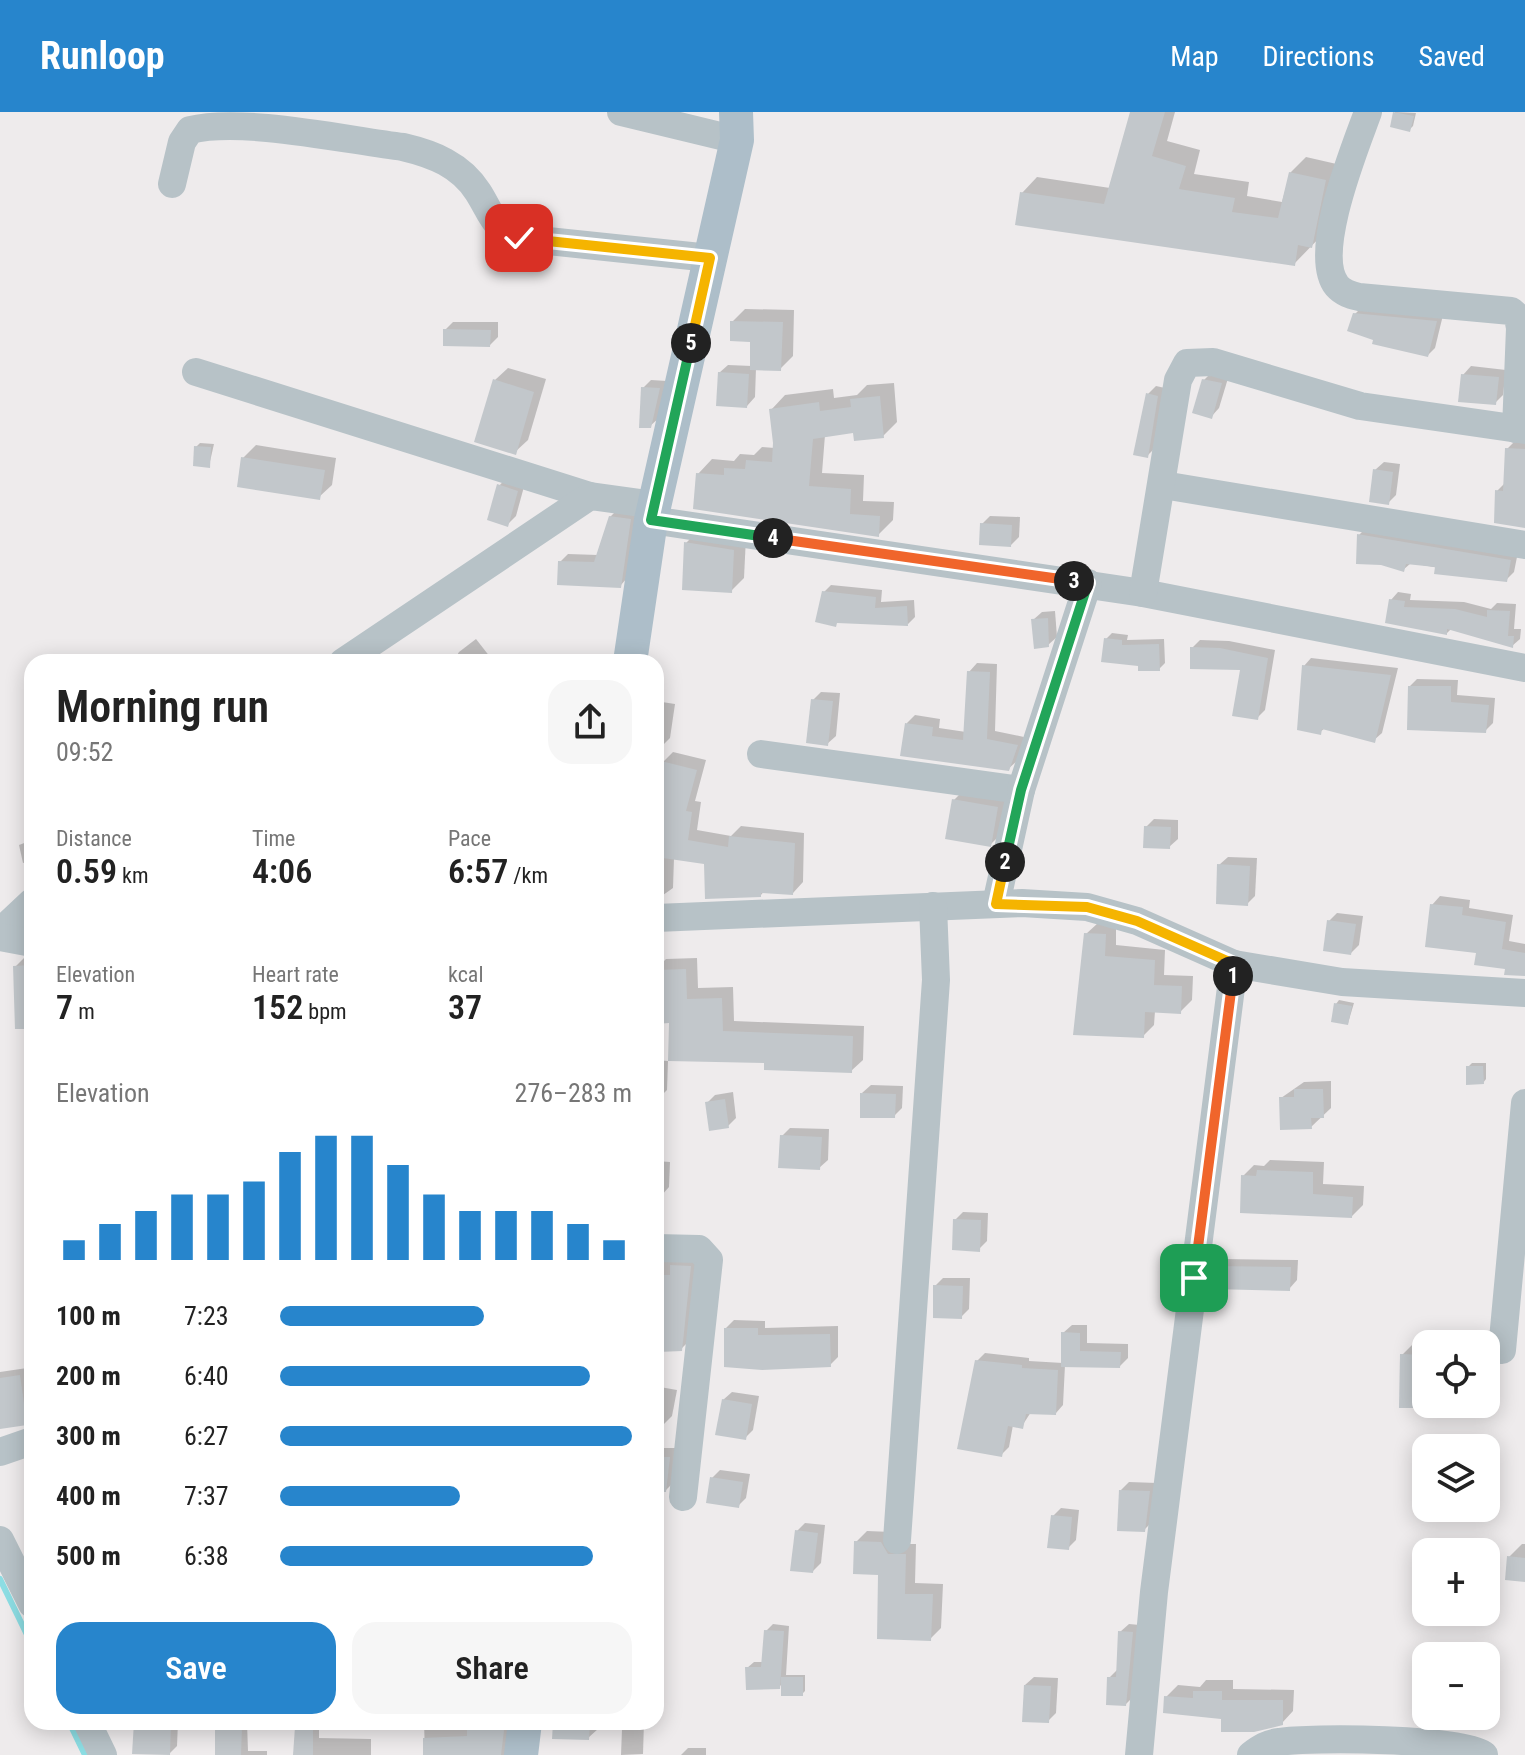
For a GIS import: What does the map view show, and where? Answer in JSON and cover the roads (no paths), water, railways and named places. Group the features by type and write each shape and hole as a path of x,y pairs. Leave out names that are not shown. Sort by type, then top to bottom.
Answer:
{"main road":[{"path":"631,654 653,512 736,126"},
{"path":"521,1755 524,1730"}],"street":[{"path":"621,112 736,126"},
{"path":"1143,593 1181,369 1197,360 1360,406 1520,429 1521,318 1500,309 1359,297 1337,286 1329,258 1339,197 1368,112"},
{"path":"172,184 182,142 190,130 208,125 237,125 403,147 428,153 460,171 478,192 490,219 503,232 519,238 710,258"},
{"path":"196,372 590,496 653,512 1088,583 1525,668"},
{"path":"1163,485 1525,545"},
{"path":"355,654 590,496"},
{"path":"996,904 1021,790 1088,583"},
{"path":"761,754 1021,790"},
{"path":"664,918 996,904 1087,907 1137,921 1234,964 1342,982 1525,993"},
{"path":"897,1540 936,980 933,906"},
{"path":"24,910 0,934 24,941"},
{"path":"1139,1755 1154,1592 1234,964"},
{"path":"1502,1350 1525,1103"},
{"path":"664,1248 699,1249 709,1260 683,1497"},
{"path":"0,1452 24,1444"},
{"path":"10,1552 24,1585"},
{"path":"91,1730 103,1755"},
{"path":"1251,1755 1261,1747 1278,1742 1347,1740 1460,1746 1484,1755"}],"waterway":[{"path":"0,1579 24,1628"},
{"path":"73,1730 85,1755"}]}
